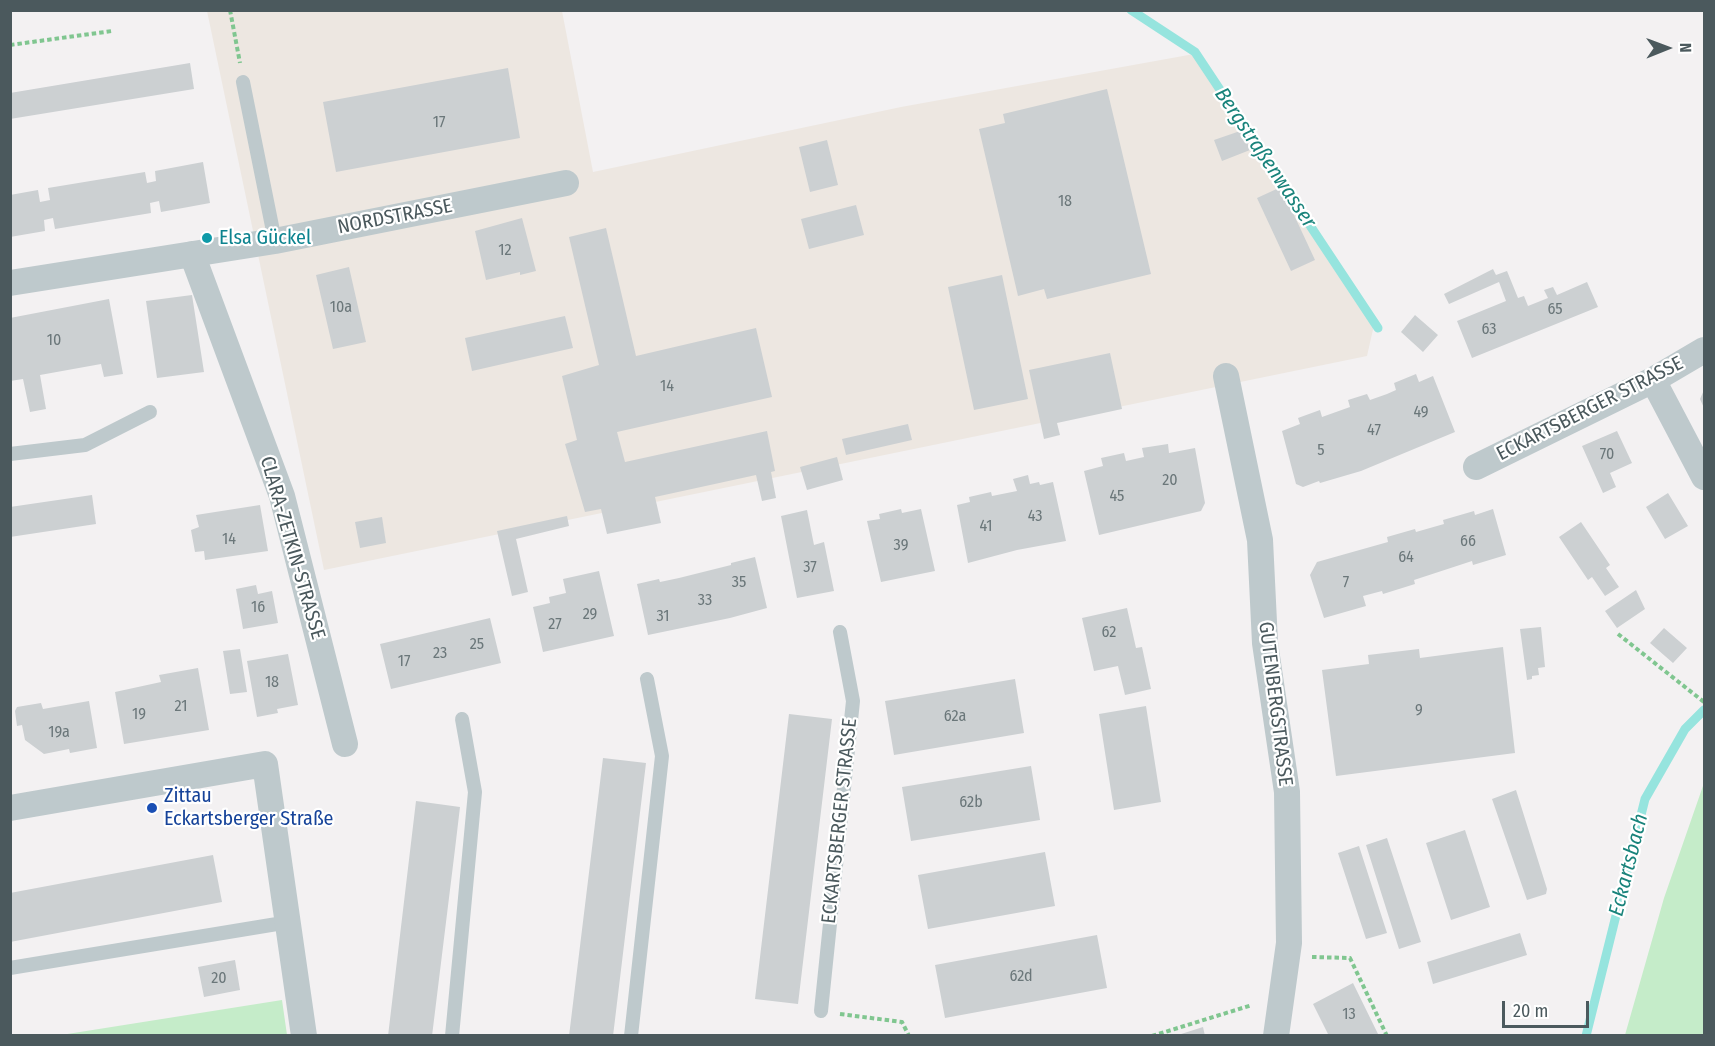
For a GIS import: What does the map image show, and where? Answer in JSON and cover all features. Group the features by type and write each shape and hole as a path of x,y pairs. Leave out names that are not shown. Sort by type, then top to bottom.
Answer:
{"street":[{"name":"NORDSTRASSE","path":"10,283 275,242 566,183"},
{"name":"CLARA-ZETKIN-STRASSE","path":"192,254 282,496 345,744"},
{"name":"ECKARTSBERGER STRASSE","path":"1476,467 1653,380 1704,350"},
{"name":"GUTENBERGSTRASSE","path":"1226,376 1260,540 1265,643 1287,792 1289,943 1276,1035"},
{"path":"1653,380 1704,477"},
{"path":"10,808 266,764 304,1035"}],"lane":[{"path":"243,82 275,242"},
{"path":"10,454 85,445 150,411"},
{"name":"ECKARTSBERGER STRASSE","path":"820,1011 853,701 840,632"},
{"path":"631,1035 662,756 647,679"},
{"path":"452,1035 475,792 462,718"},
{"path":"10,968 289,922"}],"path":[{"path":"230,10 243,82"},
{"path":"10,45 112,31"},
{"path":"1618,634 1704,702"},
{"path":"1288,956 1350,958 1387,1035"},
{"path":"1152,1035 1282,996"},
{"path":"820,1011 902,1022 909,1035"}],"shaded area":[{"path":"207,11 562,11 593,172 901,107 1194,54 1374,325 1367,356 324,570"}],"green space":[{"path":"1704,783 1704,1035 1625,1035 1664,898"},
{"path":"282,1000 287,1035 61,1035"}],"building":[{"path":"190,63 194,89 10,119 10,93"},
{"path":"508,68 520,138 336,172 323,102"},
{"path":"1107,89 1151,274 1047,299 1044,289 1018,296 979,129 1005,123 1003,114"},
{"path":"1243,130 1250,150 1222,161 1214,140"},
{"path":"827,140 838,185 810,192 799,147"},
{"path":"203,162 210,203 161,212 159,201 150,203 151,213 55,229 53,218 44,220 45,231 10,237 10,195 38,190 40,202 50,200 48,188 145,172 147,183 156,181 155,171"},
{"path":"1281,187 1315,260 1291,271 1257,198"},
{"path":"856,205 864,235 809,249 801,219"},
{"path":"522,218 536,271 520,275 520,272 486,280 475,231"},
{"path":"606,228 636,356 756,328 772,397 617,432 625,462 767,431 775,471 771,472 776,498 762,501 756,475 655,497 661,523 607,534 601,509 585,512 565,444 577,440 562,376 599,365 569,237"},
{"path":"349,267 366,342 333,349 316,275"},
{"path":"1493,269 1496,275 1507,271 1518,298 1524,296 1528,306 1548,298 1544,290 1553,287 1557,295 1587,282 1598,307 1472,358 1457,321 1506,301 1499,282 1449,304 1444,294"},
{"path":"1002,275 1028,399 974,410 948,287"},
{"path":"192,295 204,372 157,378 146,301"},
{"path":"109,299 123,374 104,377 101,364 40,375 46,409 30,412 23,379 10,381 10,318"},
{"path":"1415,315 1438,335 1423,352 1401,332"},
{"path":"565,316 573,348 472,371 465,338"},
{"path":"1110,353 1122,409 1057,423 1060,435 1044,439 1029,370"},
{"path":"1416,374 1419,382 1433,376 1455,432 1361,471 1303,487 1296,484 1282,431 1300,424 1298,418 1320,410 1322,417 1350,407 1348,400 1367,394 1370,400 1387,394 1396,390 1394,383"},
{"path":"1704,390 1704,408 1700,399"},
{"path":"908,424 912,440 846,455 842,439"},
{"path":"1617,431 1632,463 1610,473 1616,487 1603,493 1582,446"},
{"path":"1168,444 1169,453 1195,448 1205,503 1201,511 1099,535 1084,471 1103,466 1101,458 1124,453 1126,461 1144,457 1142,448"},
{"path":"837,457 843,480 807,490 800,467"},
{"path":"1028,475 1030,484 1039,482 1040,485 1053,482 1066,541 1017,550 968,563 957,505 970,502 969,497 991,492 992,496 1017,491 1013,479"},
{"path":"1668,493 1688,526 1665,539 1646,507"},
{"path":"92,495 96,524 10,537 10,507"},
{"path":"260,505 268,551 205,560 204,551 195,552 191,530 199,527 196,515"},
{"path":"901,509 902,513 921,509 935,571 881,582 867,521 880,519 879,514"},
{"path":"1493,509 1506,555 1473,565 1472,561 1414,580 1415,584 1383,594 1382,591 1363,596 1366,606 1324,618 1310,575 1317,562 1388,542 1387,537 1444,524 1443,520 1474,511 1475,515"},
{"path":"807,510 814,545 824,542 834,591 797,598 781,516"},
{"path":"567,516 569,526 516,539 528,592 512,596 497,531"},
{"path":"382,517 386,543 360,548 355,522"},
{"path":"1581,522 1610,565 1606,568 1619,587 1605,596 1592,577 1588,580 1559,537"},
{"path":"755,557 767,608 648,635 637,584 659,579 660,582 679,578"},
{"path":"599,571 614,636 543,652 533,607 550,603 549,597 566,593 563,579"},
{"path":"256,585 258,594 272,591 278,623 243,629 236,589"},
{"path":"1636,590 1645,609 1617,628 1605,611"},
{"path":"1127,608 1136,648 1142,647 1151,689 1125,695 1118,666 1094,671 1082,618"},
{"path":"490,618 501,663 391,689 380,644"},
{"path":"1541,627 1545,667 1538,668 1539,675 1527,680 1520,629"},
{"path":"1664,628 1687,648 1673,663 1650,643"},
{"path":"1503,647 1515,753 1336,776 1322,670 1369,664 1368,655 1419,649 1420,658"},
{"path":"240,649 247,692 230,694 223,651"},
{"path":"288,654 298,705 277,709 278,713 257,717 247,661"},
{"path":"198,668 209,730 124,744 115,692 161,682 159,675"},
{"path":"1015,679 1024,733 894,755 885,701"},
{"path":"89,701 97,748 70,753 69,749 44,754 25,740 22,725 17,726 15,711 17,707 41,703 43,709"},
{"path":"1146,706 1161,802 1114,810 1099,714"},
{"path":"789,714 832,719 798,1004 755,999"},
{"path":"603,758 646,763 613,1036 569,1036"},
{"path":"1031,766 1040,820 911,841 902,787"},
{"path":"1516,790 1547,889 1546,894 1527,900 1492,799"},
{"path":"416,801 460,807 455,849 432,1036 388,1036"},
{"path":"1465,830 1490,907 1451,920 1426,843"},
{"path":"1387,838 1421,942 1399,949 1366,845"},
{"path":"1359,846 1387,933 1366,939 1338,853"},
{"path":"1045,852 1055,906 928,929 918,875"},
{"path":"213,855 222,902 10,942 10,893"},
{"path":"1520,933 1527,955 1433,984 1427,962"},
{"path":"1097,935 1107,988 945,1018 935,965"},
{"path":"235,960 240,990 204,997 198,967"},
{"path":"1353,983 1379,1036 1329,1036 1313,1004"},
{"path":"1203,1027 1205,1036 1178,1036 1178,1035"}],"waterway":[{"name":"Bergstraßenwasser","path":"1131,10 1195,52 1378,328"},
{"name":"Eckartsbach","path":"1586,1036 1645,799 1685,729 1704,710"}],"place":[{"name":"Elsa Gückel","path":"207,238"},
{"name":"Zittau Eckartsberger Straße","path":"152,808"}]}
